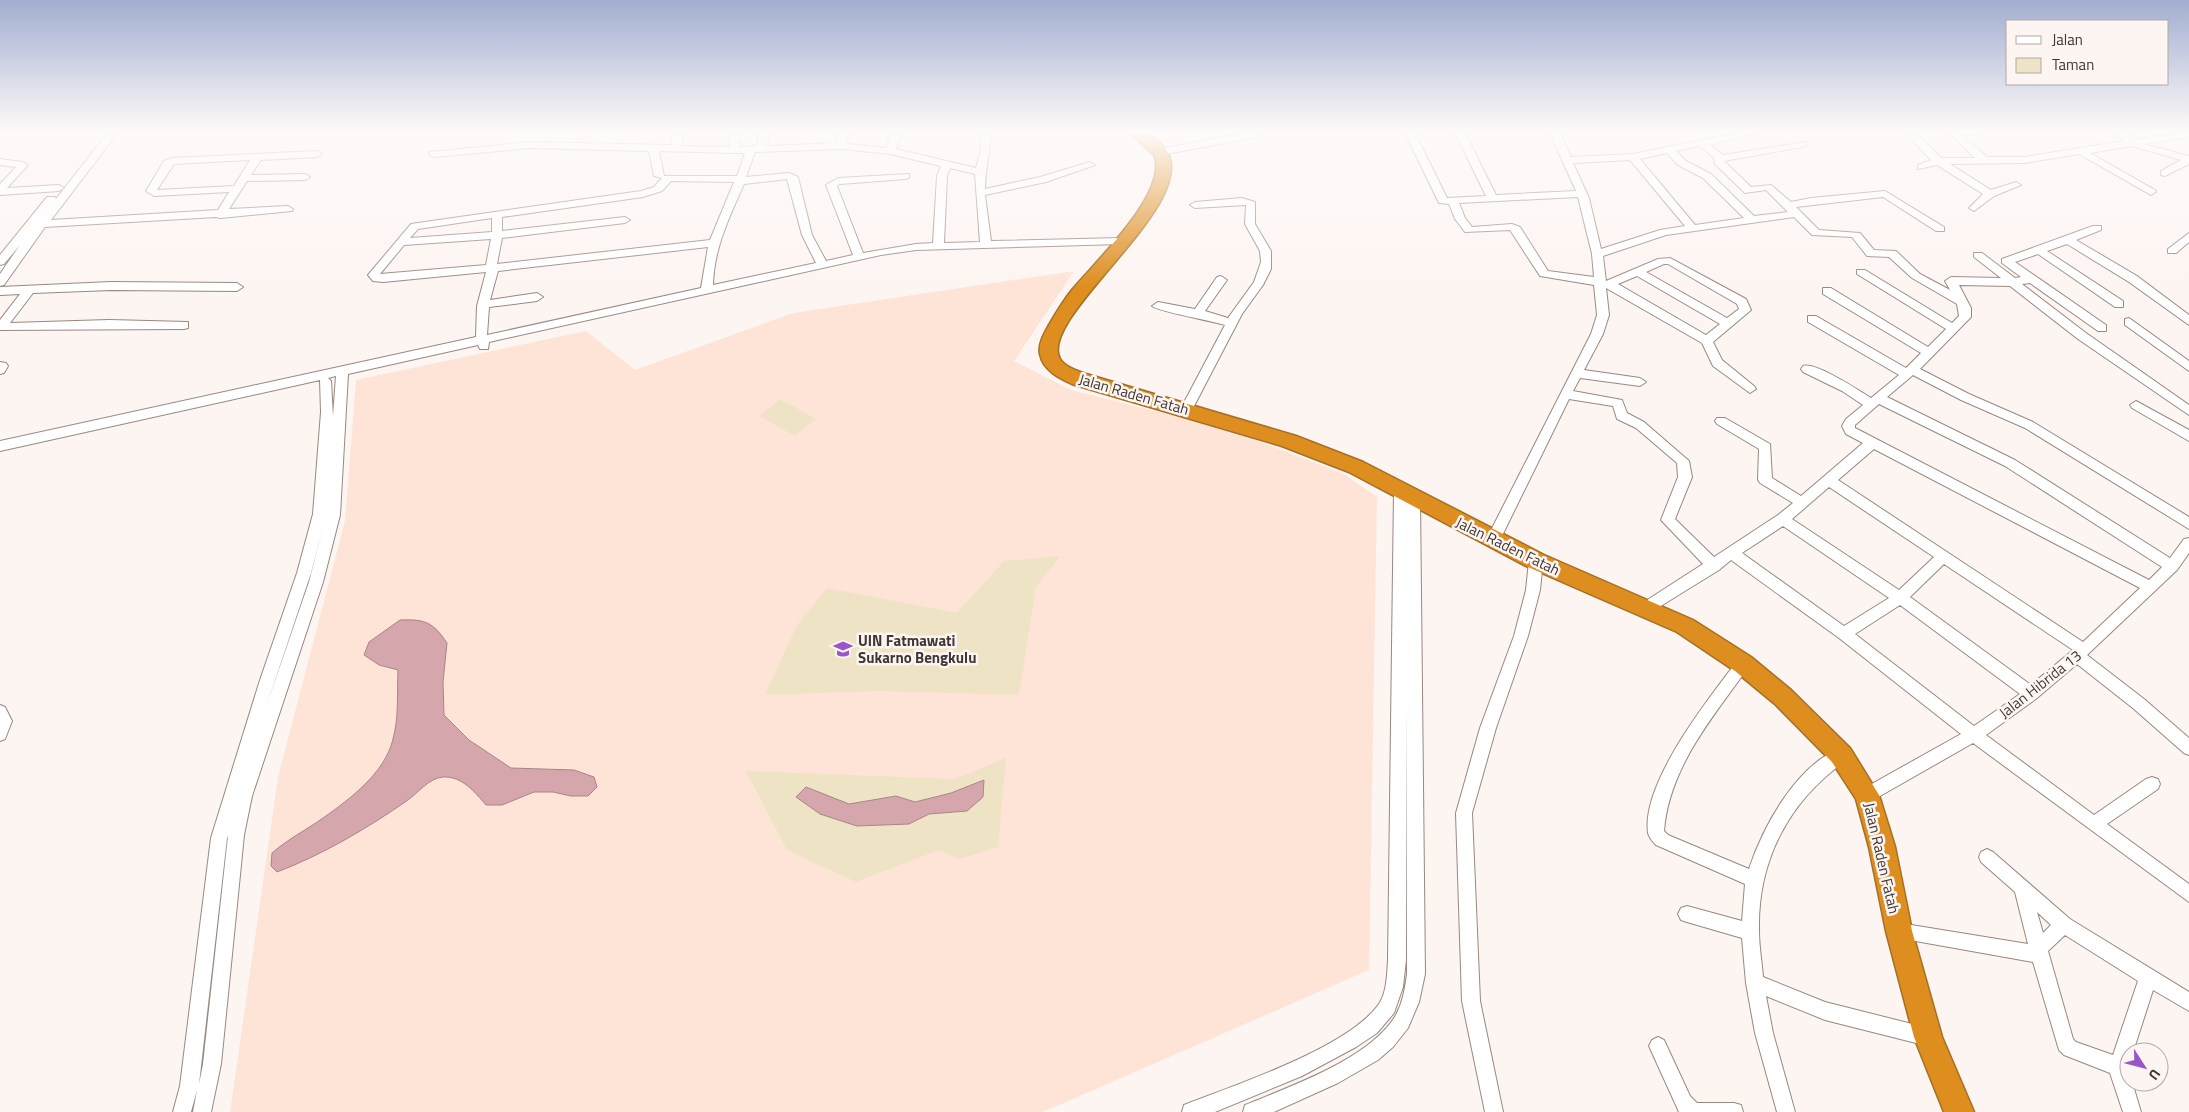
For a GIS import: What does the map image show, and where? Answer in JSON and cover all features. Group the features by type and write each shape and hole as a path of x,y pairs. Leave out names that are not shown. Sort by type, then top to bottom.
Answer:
{"highway":[{"name":"Jalan Raden Fatah","path":"1160,183 1159,191 1137,224 1118,245 1069,308 1052,337 1048,353 1058,368 1079,379 1316,450 1356,467 1536,561 1685,626 1743,664 1801,714 1841,755 1867,795 1882,847 1899,931 1928,1037 1959,1112"}],"street":[{"path":"0,282 64,183"},
{"path":"0,262 33,230 72,183"},
{"path":"155,183 150,191 154,193 235,189"},
{"path":"220,215 240,183"},
{"path":"664,183 658,189 643,194 415,226 379,267 375,277 492,267 716,243"},
{"path":"707,290 708,268 724,213 740,183"},
{"path":"795,183 807,235 822,264"},
{"path":"835,183 831,185 859,256"},
{"path":"935,249 941,183"},
{"path":"980,183 986,245"},
{"path":"980,194 1029,183"},
{"path":"1433,183 1440,199 1453,202 1582,194"},
{"path":"1485,183 1494,200"},
{"path":"1493,540 1601,324 1603,315 1603,284 1582,194 1577,183"},
{"path":"1655,183 1692,228"},
{"path":"1714,183 1750,219"},
{"path":"1740,183 1749,192 1769,188 1816,233 1852,234 1856,236 1871,254 1892,254 1916,276 1961,301"},
{"path":"1972,183 1990,194"},
{"path":"2135,183 2151,192"},
{"path":"1974,208 1990,194 2016,185"},
{"path":"0,191 60,188"},
{"path":"1788,206 1811,201 1885,194 1940,229"},
{"path":"1186,410 1232,323 1266,272 1267,254 1252,231 1249,221 1252,204 1242,201 1195,205"},
{"path":"1453,202 1460,220 1469,230 1512,227 1516,229 1534,261 1544,274 1603,284 1708,341"},
{"path":"33,230 288,209"},
{"path":"1597,254 1652,234 1796,214"},
{"path":"483,343 484,304 497,236 497,215"},
{"path":"400,242 497,236 625,220"},
{"path":"2097,228 2068,240 2006,260 2102,328"},
{"path":"2172,250 2189,236"},
{"path":"2068,240 2133,280 2189,321"},
{"path":"567,324 707,290 733,288 859,256 986,245 1118,245"},
{"path":"0,446 241,396 872,258 935,249 1053,248 1118,245"},
{"path":"2039,250 2119,304"},
{"path":"1978,255 2082,336 2189,411"},
{"path":"1603,284 1638,272 1664,260 1670,261 1742,302 1745,310 1708,341"},
{"path":"1638,272 1728,324"},
{"path":"1861,272 1954,329"},
{"path":"2031,279 2012,282 1951,281 1965,308 1965,317 1910,372 1874,401 1848,426 1850,431 1872,443 2151,587"},
{"path":"1198,313 1221,280"},
{"path":"0,291 111,286 236,287"},
{"path":"29,290 2,325 4,327 109,324 184,325"},
{"path":"1827,292 1929,353"},
{"path":"484,304 537,297"},
{"path":"1158,306 1198,313 1232,323"},
{"path":"1812,319 1910,372 2029,425 2134,492 2189,524"},
{"path":"2129,322 2189,368"},
{"path":"1708,341 1709,350 1718,364 1750,389"},
{"path":"1807,369 2010,463 2172,566"},
{"path":"1578,372 1640,382"},
{"path":"0,454 241,396 325,380 342,374"},
{"path":"182,1112 189,1086 219,838 267,680 311,551 320,514 333,418 342,374"},
{"path":"202,1112 212,1064 236,835 244,796 316,582 336,502 333,418 325,380"},
{"path":"1565,394 1618,403 1621,416 1640,426 1682,461 1685,477 1668,520 1714,566"},
{"path":"2136,405 2189,436"},
{"path":"1720,420 1765,447 1766,480 1803,503"},
{"path":"1646,608 1714,566 1783,519 1830,481 1872,443"},
{"path":"1830,481 1944,556 2080,653 2189,748"},
{"path":"1191,1112 1288,1072 1352,1039 1384,1012 1390,998 1397,960 1407,495"},
{"path":"1783,519 1900,598 2031,693"},
{"path":"1252,1112 1366,1058 1389,1040 1399,1028 1412,1000 1416,974 1406,542"},
{"name":"Jalan Hibrida 13","path":"1867,795 1974,735 2031,693 2080,653 2151,587 2188,548"},
{"path":"1732,553 1844,634 1974,735 2189,894"},
{"path":"1844,634 1900,598 1944,556"},
{"path":"1494,1112 1471,1001 1464,813 1488,728 1521,636 1533,590 1536,561"},
{"path":"1743,664 1683,749 1657,812 1656,833 1662,840 1754,880"},
{"path":"0,712 4,721 0,734"},
{"path":"1786,1112 1770,1056 1755,983 1750,932 1754,880 1775,825 1789,804 1813,775 1841,755"},
{"path":"2094,824 2152,784"},
{"path":"1987,857 2064,925 2189,1002"},
{"path":"2022,888 2038,951 2067,1047 2118,1066"},
{"path":"1687,914 1750,932"},
{"path":"2038,951 2064,925"},
{"path":"1899,931 2038,951"},
{"path":"2132,1112 2118,1066 2123,1056 2148,977"},
{"path":"1755,983 1825,1011 1928,1037"},
{"path":"200,1004 219,998"},
{"path":"1658,1046 1683,1103 1689,1109 1693,1112 1734,1112"}],"shaded area":[{"name":"UIN Fatmawati Sukarno Bengkulu","path":"1074,271 1014,361 1071,390 1227,429 1344,474 1377,497 1369,970 1043,1112 230,1112 278,777 345,521 356,380 586,331 635,370 793,313"},
{"path":"400,620 416,620 428,623 437,630 447,643 443,682 444,715 469,740 511,768 574,770 594,777 597,787 588,796 534,792 502,805 486,805 473,790 462,782 450,777 438,778 428,783 408,800 361,831 311,858 277,872 271,866 272,853 355,794 374,774 389,751 396,722 398,670 379,665 364,655 369,642"},
{"path":"984,780 983,797 967,811 929,814 909,824 857,826 820,814 796,797 806,787 849,804 896,796 915,802 951,793"}],"green space":[{"path":"780,399 816,419 795,436 759,416"},
{"path":"1060,556 1036,587 1019,695 880,691 765,695 797,625 827,588 957,613 1004,561"},
{"path":"1006,758 998,847 960,859 939,850 856,882 787,850 746,771 954,779"}],"place":[{"name":"UIN Fatmawati Sukarno Bengkulu","path":"843,649"}]}
